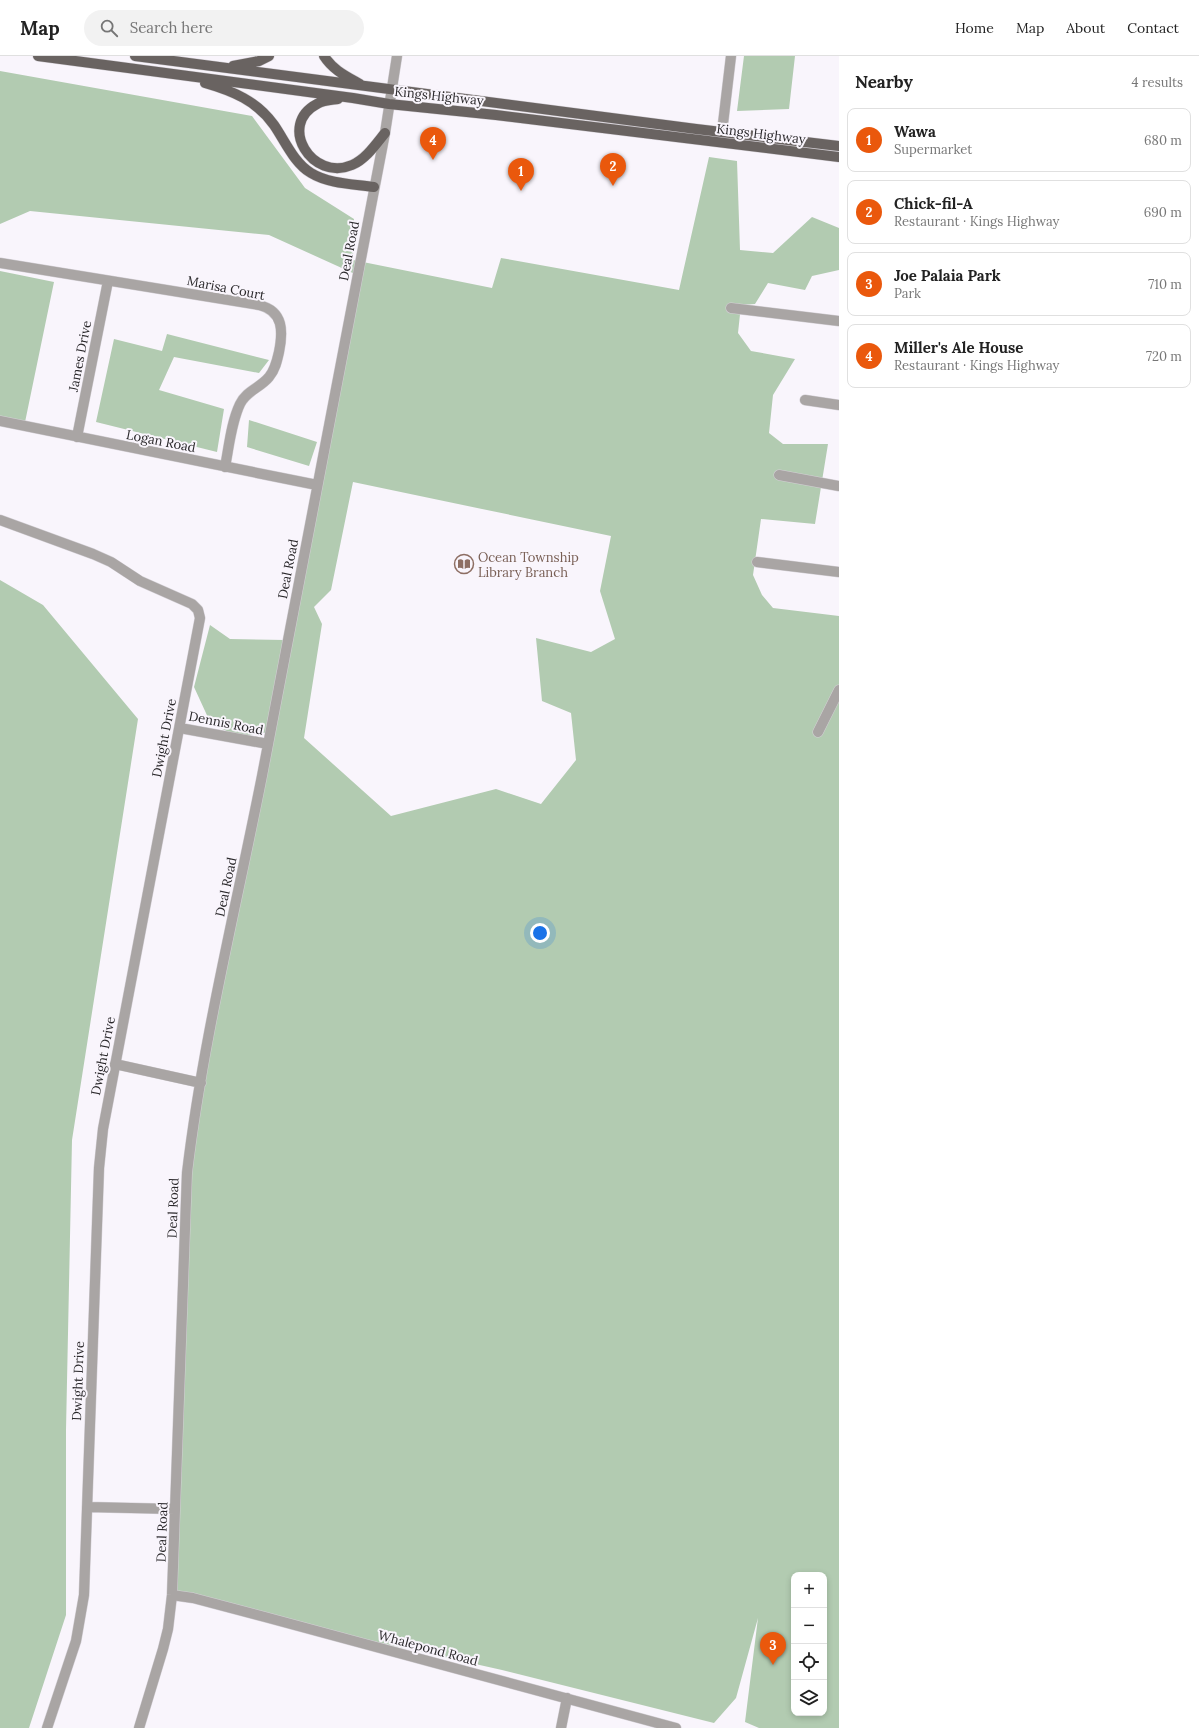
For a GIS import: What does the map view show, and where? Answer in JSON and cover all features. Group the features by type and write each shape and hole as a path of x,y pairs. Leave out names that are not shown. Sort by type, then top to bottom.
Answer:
{"main road":[{"name":"Kings Highway","path":"38,56 175,73 389,104 496,114 839,157"},
{"name":"Kings Highway","path":"135,56 217,68 839,146"},
{"path":"217,68 248,64 269,56"},
{"path":"324,56 340,73 366,87"},
{"path":"175,73 230,90 251,102 269,119 298,161 312,174 326,179 374,187"},
{"path":"353,98 321,102 308,111 301,123 300,131 304,149 309,156 319,164 328,167 344,167 351,165 361,160 385,133"}],"street":[{"name":"Deal Road","path":"139,1728 168,1629 172,1595 187,1173 192,1133 385,133 397,56"},
{"path":"722,132 732,56"},
{"name":"Marisa Court","path":"0,263 259,305 269,309 277,317 282,329 276,364 270,376 264,383 248,393 241,402 236,415 225,467"},
{"name":"James Drive","path":"77,437 108,280"},
{"path":"731,308 839,321"},
{"path":"806,400 839,405"},
{"name":"Logan Road","path":"0,421 317,485"},
{"path":"779,475 839,486"},
{"name":"Dwight Drive","path":"0,520 93,554 111,562 140,581 189,602 195,606 199,613 200,624 103,1129 99,1168 84,1595 76,1641 47,1728"},
{"path":"756,562 839,572"},
{"path":"818,732 839,690"},
{"name":"Dennis Road","path":"180,728 268,744"},
{"path":"115,1064 201,1083"},
{"path":"87,1507 175,1509"},
{"name":"Whalepond Road","path":"172,1595 193,1598 676,1728"},
{"path":"561,1728 567,1698"}],"green space":[{"path":"744,56 795,56 789,109 737,111"},
{"path":"0,71 252,116 305,188 354,219 353,260 492,288 501,258 679,290 709,157 737,161 740,250 773,253 812,217 839,228 839,270 812,276 805,290 768,283 755,304 741,305 738,333 751,351 795,359 773,395 769,433 783,444 828,444 815,524 761,519 753,575 762,595 773,608 839,616 839,1728 759,1728 745,1722 758,1618 736,1698 714,1723 502,1670 171,1596 188,1159 269,732 240,737 211,724 194,687 210,625 230,639 285,640 355,274 269,235 30,211 0,224","holes":["353,482 611,536 600,591 615,639 591,652 536,638 542,701 571,713 576,760 541,804 496,789 391,816 304,738 322,624 314,607 331,590"]},
{"path":"0,271 54,282 24,427 0,422"},
{"path":"167,334 269,360 259,373 174,357 159,390 224,409 217,452 96,422 114,339 162,351"},
{"path":"249,420 317,442 309,466 247,447"},
{"path":"0,580 43,605 138,719 72,1140 66,1430 66,1615 29,1728 0,1728"}],"place":[{"name":"Miller's Ale House","path":"433,160"},
{"name":"Chick-fil-A","path":"613,186"},
{"name":"Wawa","path":"521,191"},
{"name":"Ocean Township Library Branch","path":"464,564"},
{"name":"Joe Palaia Park","path":"773,1665"}]}
